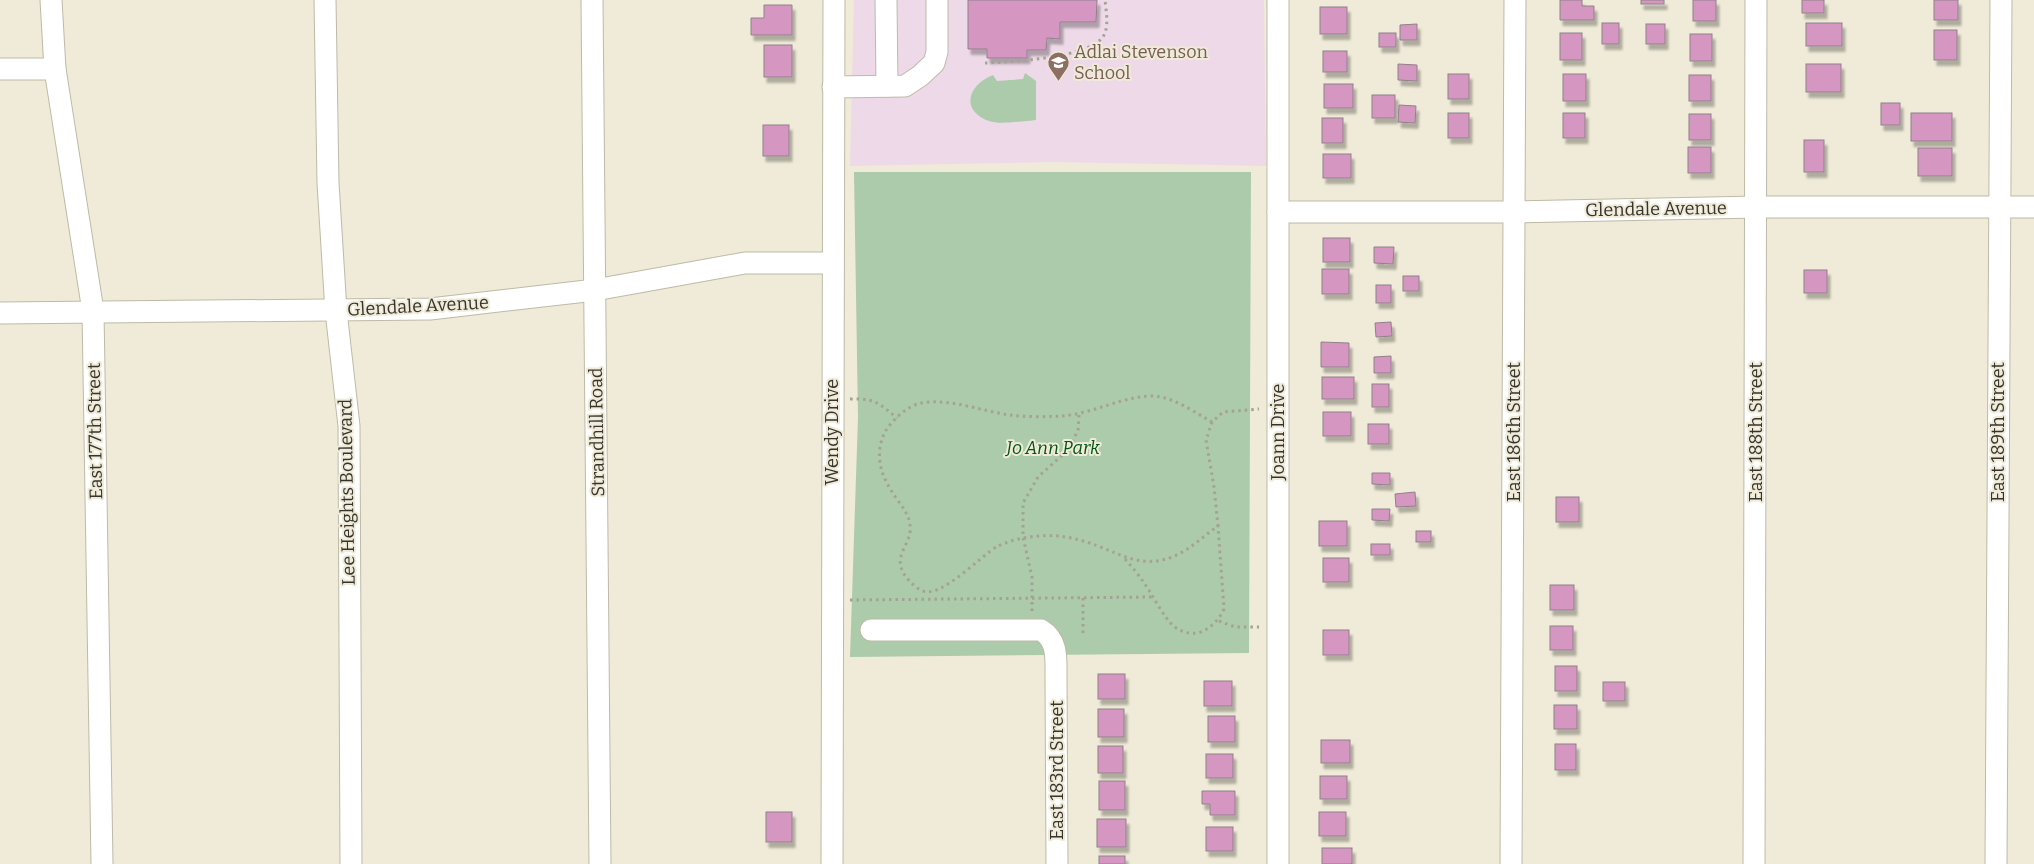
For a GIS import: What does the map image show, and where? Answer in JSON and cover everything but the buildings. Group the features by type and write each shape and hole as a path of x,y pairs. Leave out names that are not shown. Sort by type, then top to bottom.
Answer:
{"street":[{"name":"East 177th Street","path":"51,0 55,69 93,310 102,864"},
{"name":"Lee Heights Boulevard","path":"325,0 328,183 336,310 350,426 351,864"},
{"name":"Strandhill Road","path":"592,0 600,864"},
{"name":"Wendy Drive","path":"832,864 834,0"},
{"path":"886,0 887,86"},
{"path":"833,87 905,86 920,76 934,63 937,52 937,0"},
{"name":"Joann Drive","path":"1278,0 1278,864"},
{"name":"East 186th Street","path":"1511,864 1515,0"},
{"name":"East 188th Street","path":"1754,864 1756,0"},
{"name":"East 189th Street","path":"1996,864 2001,0"},
{"path":"0,69 55,69"},
{"name":"Glendale Avenue","path":"1278,212 1515,212 1757,206 2034,206"},
{"name":"Glendale Avenue","path":"0,313 93,310 430,309 595,290 746,263 832,263"},
{"name":"East 183rd Street","path":"871,630 1041,630 1051,639 1055,647 1056,676 1057,864"}],"path":[{"path":"985,64 1027,62 1078,51 1098,43 1105,34 1105,0"},
{"path":"1212,422 1170,400 1154,396 1130,399 1079,415 1059,417 1010,415 939,401 918,404 904,411 886,430 879,448 880,466 885,484 910,518 911,531 901,554 900,569 910,582 922,591 931,591 957,579 974,562 998,546 1023,537 1047,535 1072,538 1098,546 1125,558 1137,561 1154,561 1170,558 1188,550 1218,526"},
{"path":"850,399 868,398 880,403 897,418"},
{"path":"1125,558 1174,626 1186,634 1202,633 1219,621 1224,609 1214,487 1206,440 1212,422 1223,412 1259,409"},
{"path":"1032,599 1032,577 1023,537 1024,503 1038,477 1069,449 1078,430 1079,415"},
{"path":"849,600 1154,597"},
{"path":"1083,598 1083,634"},
{"path":"1219,621 1235,627 1259,627"}],"shaded area":[{"name":"Adlai Stevenson School","path":"854,0 1264,0 1266,166 1052,162 850,166"}],"green space":[{"path":"1025,73 1036,81 1036,120 999,123 989,121 974,110 971,104 971,97 978,84 993,75 997,81 1023,79"},
{"name":"Jo Ann Park","path":"854,172 1251,172 1249,653 850,657 858,417"}],"place":[{"name":"Adlai Stevenson School","path":"1058,81"}]}
